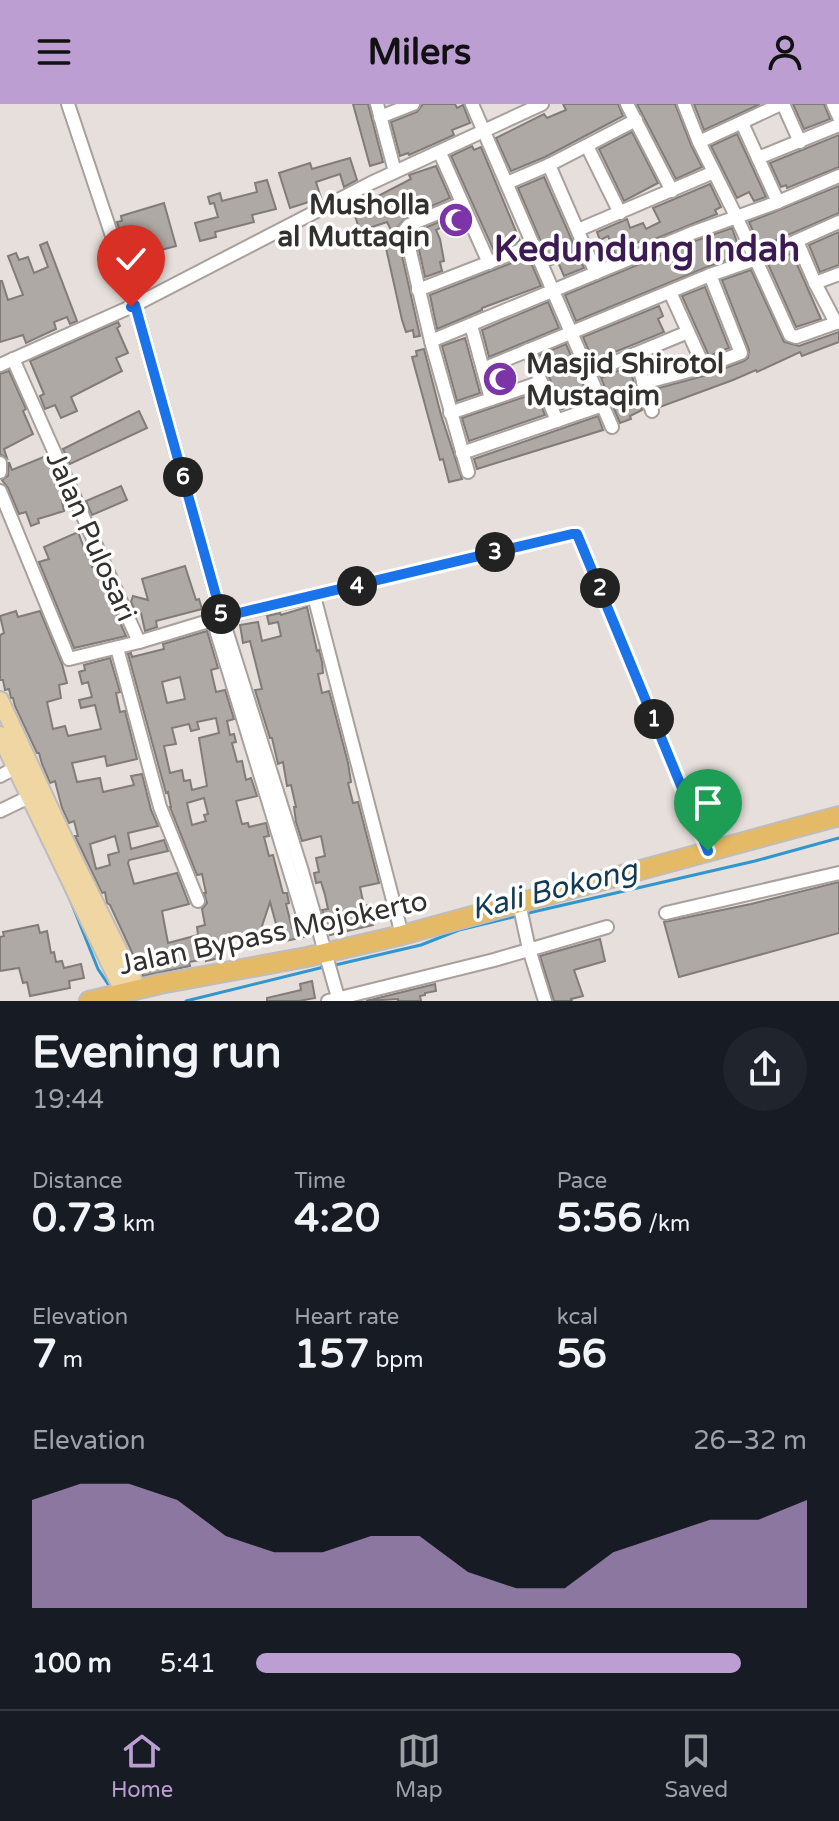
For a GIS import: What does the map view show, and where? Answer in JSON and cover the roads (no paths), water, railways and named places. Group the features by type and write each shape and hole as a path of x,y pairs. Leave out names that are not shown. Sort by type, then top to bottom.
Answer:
{"highway":[{"name":"Jalan Bypass Mojokerto","path":"89,1001 120,988 328,962 402,935 521,911 708,851 839,816"}],"main road":[{"path":"0,700 4,720 73,858 120,988"},
{"path":"0,735 6,773 25,799 120,988"}],"street":[{"path":"68,104 130,307 242,704 310,916 328,962 334,1000 494,960 607,927"},
{"path":"395,172 378,110 413,104"},
{"path":"472,104 612,427"},
{"path":"627,104 672,191"},
{"path":"684,104 790,335 796,337 838,322 815,283 797,241"},
{"path":"699,142 782,104 800,142"},
{"path":"833,104 839,117"},
{"path":"0,365 130,307 371,183 485,132 532,106"},
{"path":"507,183 636,120"},
{"path":"742,123 778,202"},
{"path":"758,158 839,125"},
{"path":"587,146 620,213"},
{"path":"440,153 489,263"},
{"path":"549,165 596,273"},
{"path":"578,230 714,172"},
{"path":"431,341 839,176"},
{"path":"462,203 409,225 405,230 431,341 468,472"},
{"path":"483,369 756,259 839,222"},
{"path":"418,290 534,245"},
{"path":"815,283 839,274"},
{"path":"643,383 704,367 740,353 710,275"},
{"path":"670,292 704,367"},
{"path":"471,325 491,399"},
{"path":"589,373 688,332"},
{"path":"528,350 557,421"},
{"path":"635,354 652,411"},
{"name":"Jalan Pulosari","path":"13,359 139,642 217,619 314,596 402,935"},
{"path":"450,413 541,382"},
{"path":"462,453 603,405"},
{"path":"0,463 0,472"},
{"path":"0,491 69,659 139,642"},
{"path":"117,648 160,807 198,901"},
{"path":"0,811 25,799"},
{"path":"666,913 839,873"},
{"path":"521,911 545,1001"}],"waterway":[{"name":"Kali Bokong","path":"524,914 755,861 839,838"},
{"path":"67,892 98,969 112,990"},
{"name":"Kali Bokong","path":"331,966 421,945 459,930 517,916"},
{"path":"186,1001 324,967"}],"place":[{"name":"Musholla al Muttaqin","path":"456,220"},
{"name":"Masjid Shirotol Mustaqim","path":"500,379"}],"district":[{"name":"Kedundung Indah","path":"647,248"}]}
